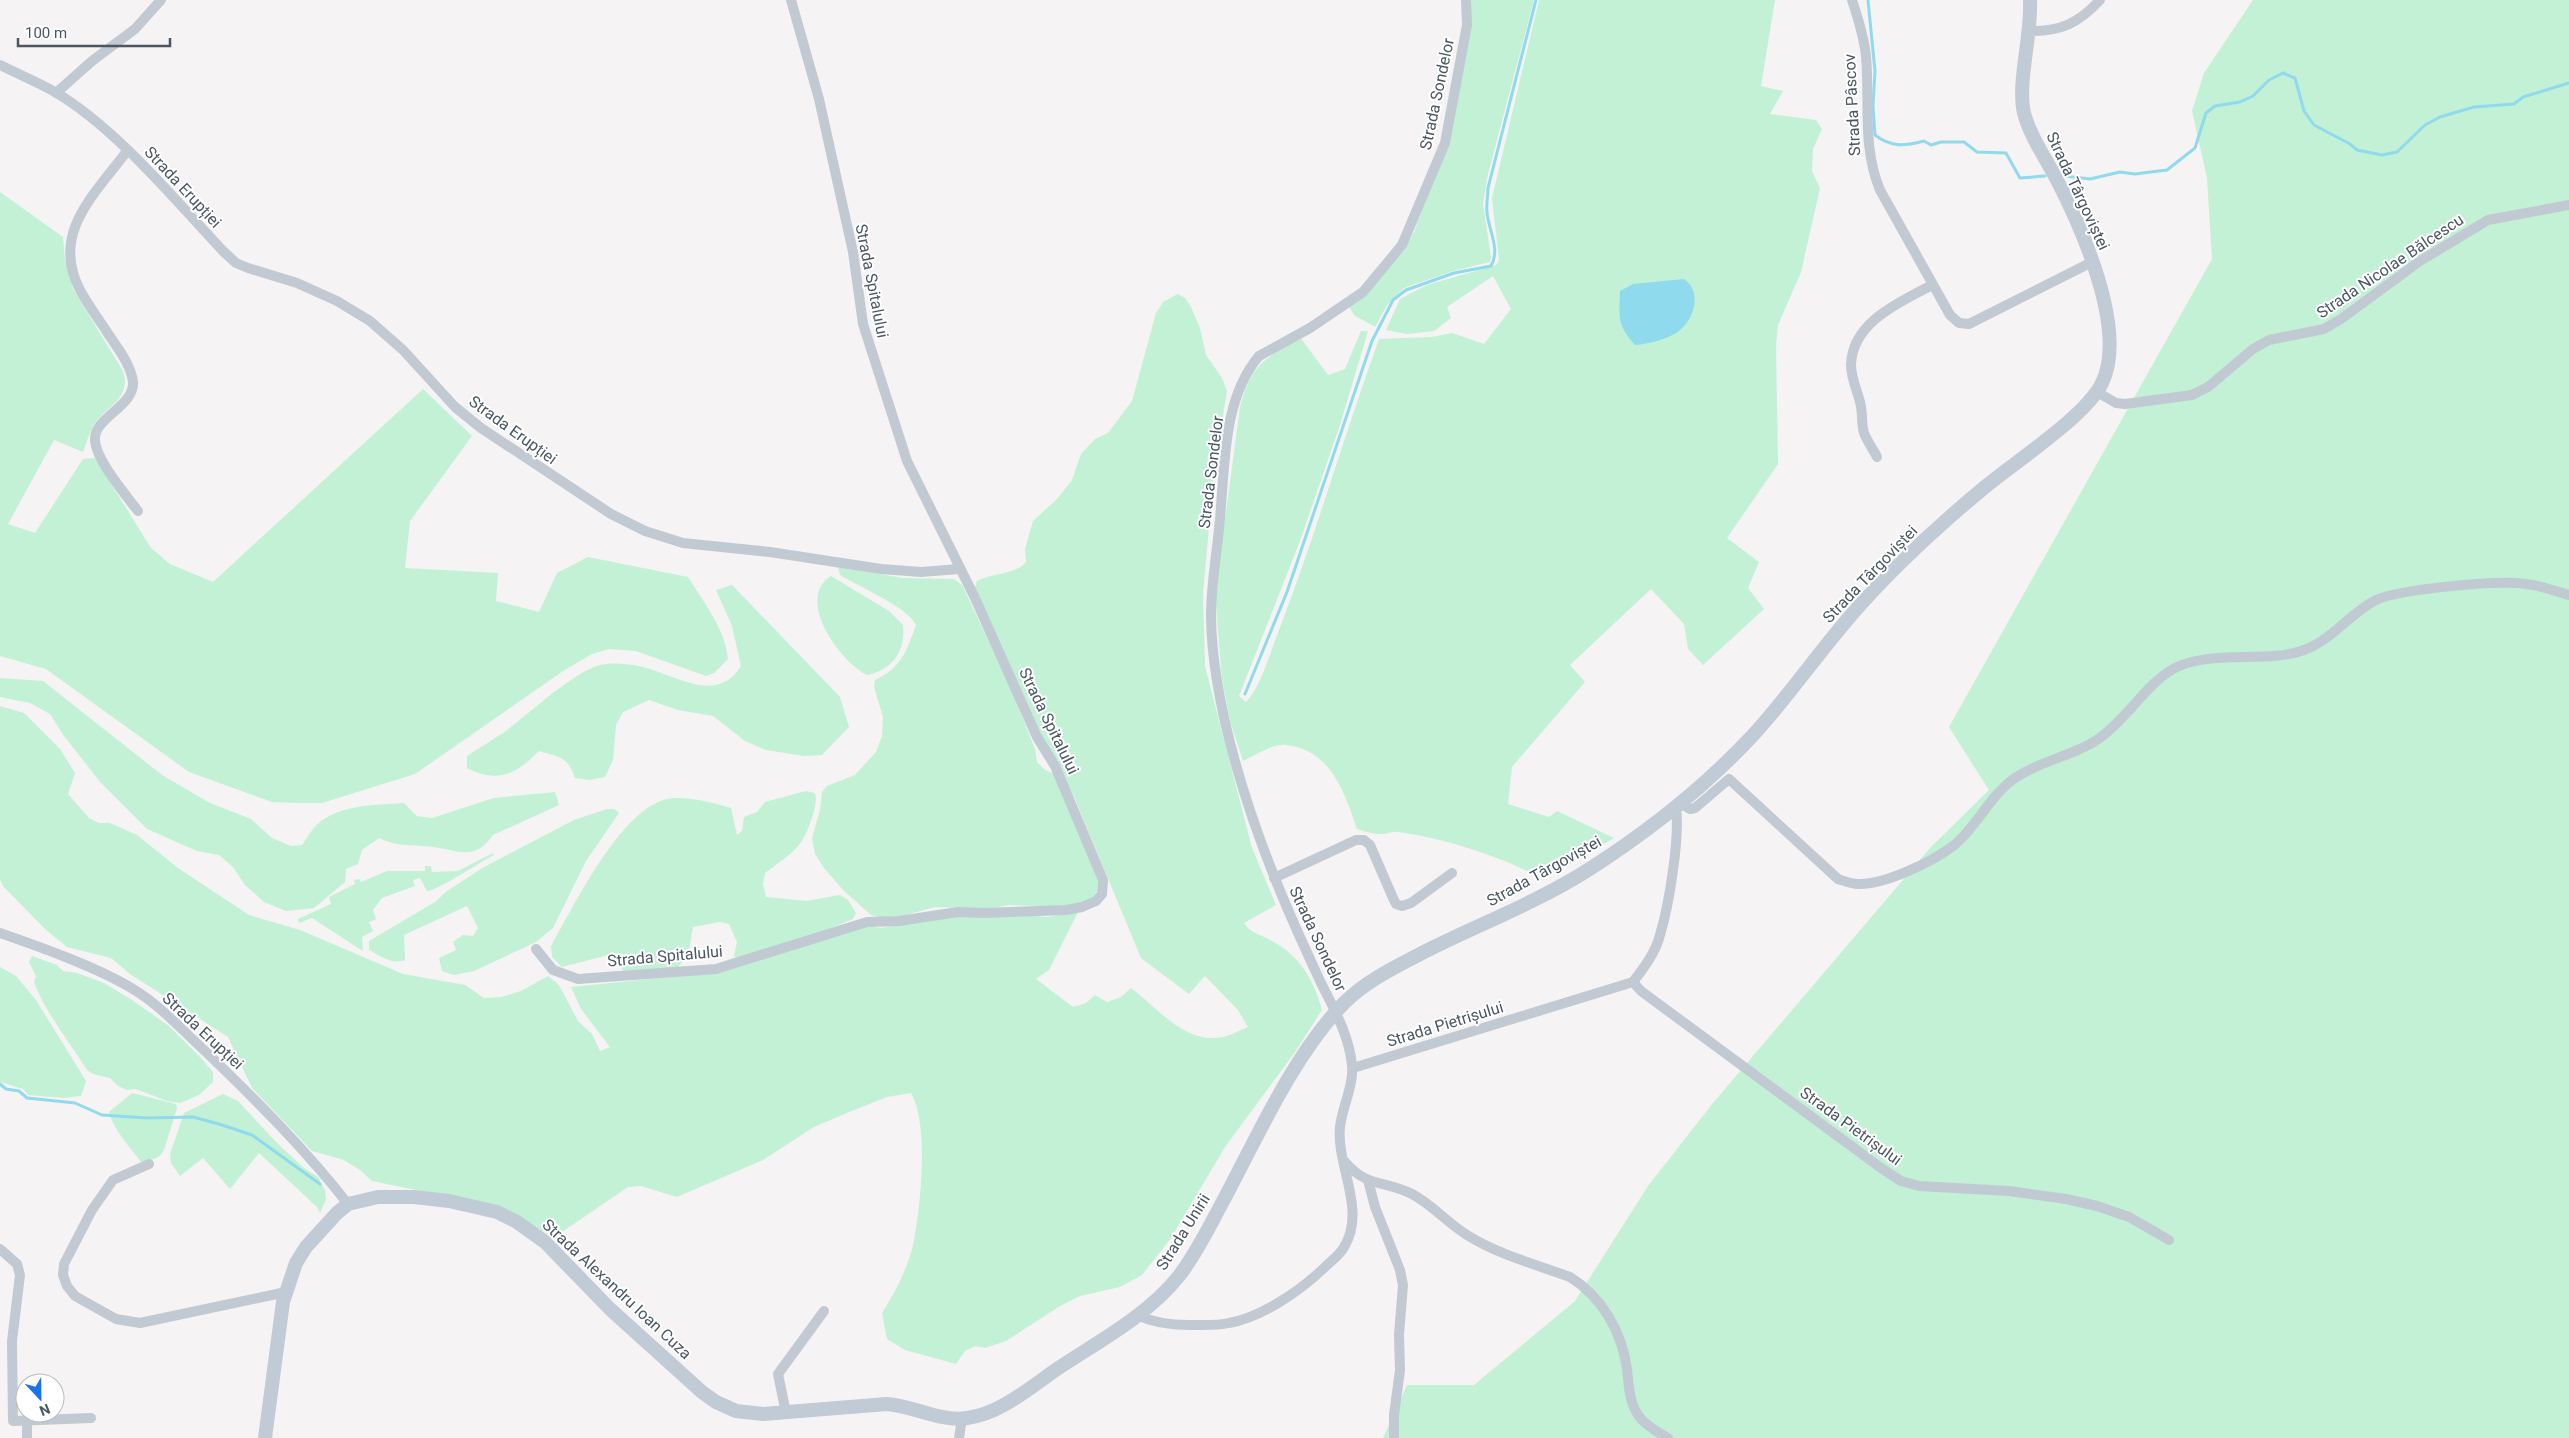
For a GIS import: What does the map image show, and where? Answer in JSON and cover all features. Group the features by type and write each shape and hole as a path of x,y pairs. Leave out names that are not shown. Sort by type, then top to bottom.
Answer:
{"main road":[{"name":"Strada Târgoviștei","path":"1314,1041 1336,1012 1351,997 1379,976 1584,872 1679,806 1757,730 1846,621 1888,577 1958,510 2077,414 2097,392 2107,369 2109,342 2106,310 2092,262 2074,215 2025,115 2023,93 2030,0"},
{"name":"Strada Unirii","path":"962,1419 980,1415 1025,1392 1137,1315 1163,1294 1187,1265 1279,1097 1314,1041"},
{"name":"Strada Alexandru Ioan Cuza","path":"265,1438 286,1292 296,1264 306,1247 331,1218 348,1204 378,1197 414,1197 449,1201 497,1212 517,1222 545,1242 610,1310 709,1397 736,1411 763,1414 887,1404 899,1405 948,1418 962,1419"}],"street":[{"path":"56,93 92,61 134,29 161,0"},
{"name":"Strada Spitalului","path":"536,949 553,970 578,979 716,969 867,922 899,921 958,912 984,913 1082,908 1096,901 1102,894 1104,887 1096,862 1055,766 1037,737 907,461 862,324 853,252 819,99 791,0"},
{"name":"Strada Sondelor","path":"1336,1012 1303,944 1274,878 1260,840 1236,761 1222,702 1214,654 1211,620 1212,580 1220,530 1228,436 1237,397 1259,356 1310,328 1363,292 1402,245 1445,143 1468,25 1466,0"},
{"name":"Strada Pâscov","path":"1852,0 1866,56 1868,135 1872,170 1880,190 1950,315 1964,325 2092,262"},
{"path":"2029,31 2046,31 2067,26 2082,18 2100,0"},
{"name":"Strada Erupției","path":"0,65 56,93 87,115 128,151 224,252 236,262 297,282 337,301 370,321 403,350 455,407 480,428 611,514 645,531 683,543 770,552 881,569 921,572 959,569"},
{"name":"Strada Erupției","path":"128,151 84,208 71,235 70,246 80,289 125,360 132,379 133,388 129,396 99,427 94,440 98,452 138,511"},
{"name":"Strada Nicolae Bălcescu","path":"2097,392 2116,403 2125,404 2192,395 2208,387 2252,349 2270,340 2308,334 2324,329 2341,319 2420,261 2488,220 2569,205"},
{"path":"1877,457 1864,434 1861,404 1851,365 1855,344 1866,327 1890,308 1932,285"},
{"path":"1717,771 1838,879 1858,884 1874,881 1898,875 1954,845 1995,795 2015,778 2064,757 2102,737 2173,669 2192,662 2286,654 2304,650 2322,641 2356,613 2377,600 2396,595 2467,586 2524,583 2569,594"},
{"path":"1633,982 1644,967 1660,937 1677,834 1679,806 1690,809 1695,808 1729,780"},
{"name":"Strada Sondelor","path":"1274,878 1356,840 1364,840 1370,846 1396,904 1402,906 1411,903 1452,873"},
{"name":"Strada Erupției","path":"0,933 104,974 134,989 169,1017 228,1074 322,1172 348,1204"},
{"name":"Strada Pietrișului","path":"1353,1068 1633,982 1641,991 1901,1181 1919,1186 2028,1194 2097,1206 2129,1217 2169,1240"},
{"path":"1336,1012 1345,1034 1353,1068 1340,1125 1341,1153 1345,1162 1355,1174 1405,1191 1422,1200 1466,1235 1488,1247 1570,1277 1580,1284 1599,1302 1615,1328 1621,1342 1627,1370 1628,1391 1642,1420 1668,1438"},
{"path":"1137,1315 1151,1322 1177,1325 1230,1323 1290,1296 1344,1248 1351,1229 1352,1214 1345,1162"},
{"path":"149,1164 113,1180 92,1210 64,1264 63,1275 67,1286 75,1296 116,1319 140,1322 286,1292"},
{"path":"1368,1180 1375,1207 1400,1270 1402,1285 1398,1335 1400,1370 1394,1415 1394,1438"},
{"path":"0,1250 17,1264 20,1270 11,1374 13,1421 15,1421"},
{"path":"786,1412 778,1374 824,1311"},
{"path":"65,1419 91,1418"},
{"path":"959,1438 962,1419"},
{"path":"26,1423 27,1438"}],"green space":[{"path":"1468,0 1534,0 1488,174 1483,204 1491,257 1490,262 1453,271 1404,288 1387,305 1375,327 1354,315 1348,305 1366,292 1404,251 1414,232 1445,148"},
{"path":"1539,0 1775,0 1761,86 1783,91 1770,114 1816,120 1822,129 1813,149 1812,171 1820,188 1801,272 1778,325 1776,346 1778,464 1727,538 1759,562 1748,588 1764,609 1703,665 1688,649 1684,624 1651,589 1570,665 1585,682 1512,767 1508,804 1549,817 1557,811 1614,838 1543,880 1493,856 1453,844 1398,832 1380,834 1357,829 1347,801 1334,775 1314,755 1301,748 1286,745 1275,746 1243,761 1230,721 1222,679 1215,595 1240,407 1249,381 1261,364 1277,351 1300,337 1328,375 1345,369 1361,331 1368,331 1340,425 1300,541 1239,696 1246,702 1261,678 1269,658 1318,521 1379,339 1432,337 1452,333 1484,344 1511,309 1493,276 1447,307 1451,318 1434,331 1407,334 1386,330 1400,299 1427,285 1496,265 1499,260 1492,198"},
{"path":"2253,0 2569,0 2569,1438 1383,1438 1407,1385 1474,1385 1575,1301 1648,1186 1713,1103 1931,847 1989,790 1949,727 2212,259 2207,178 2192,111 2204,73"},
{"path":"0,192 63,237 65,260 73,289 123,371 125,381 121,396 93,426 83,452 54,440 8,524 35,533 83,459 95,458 151,548 170,564 213,582 423,389 472,436 410,521 405,568 498,573 496,601 539,612 557,573 588,557 688,577 718,626 723,637 728,659 714,673 706,676 636,651 609,649 592,654 563,671 415,774 322,803 296,803 272,802 189,772 46,669 0,656"},
{"path":"1178,294 1185,298 1191,307 1200,328 1206,355 1222,378 1227,391 1214,470 1203,594 1205,666 1252,848 1276,905 1244,923 1253,932 1282,947 1298,962 1305,970 1315,989 1322,1010 1295,1052 1225,1147 1171,1238 1142,1275 1120,1287 1080,1296 1060,1306 1006,1341 985,1348 975,1346 965,1351 956,1364 905,1350 887,1339 882,1313 897,1287 909,1259 914,1240 921,1186 922,1144 920,1124 917,1107 911,1093 887,1097 814,1127 763,1160 677,1197 641,1186 628,1187 562,1232 551,1236 500,1207 372,1181 360,1170 344,1160 312,1151 252,1088 228,1037 130,974 111,958 67,947 45,929 3,886 0,879 0,706 24,713 60,749 75,773 68,794 89,818 99,823 110,823 137,835 178,868 249,915 300,930 403,974 465,985 484,998 501,997 521,991 548,976 559,985 578,1021 592,1034 600,1051 610,1047 581,1009 571,987 719,972 870,926 882,928 929,917 1012,914 1047,917 1075,912 1077,914 1049,970 1036,979 1073,1007 1086,1003 1095,995 1107,1002 1121,997 1131,988 1173,1023 1196,1036 1209,1038 1223,1037 1248,1027 1238,1010 1205,976 1189,994 1141,958 1075,799 1041,735 975,587 977,581 983,578 1010,572 1026,562 1025,549 1033,521 1057,499 1072,480 1081,454 1095,439 1108,433 1132,401 1156,313 1163,302"},
{"path":"838,567 903,578 954,579 962,585 1008,682 1035,749 1037,762 1045,770 1053,773 1057,780 1093,864 1098,882 1097,891 1092,898 1071,907 1009,905 988,909 935,907 902,916 882,918 871,915 843,890 824,868 815,854 812,838 820,810 822,792 827,786 855,775 876,752 882,736 883,717 874,687 875,680 891,670 902,658 916,625 911,618 894,605 840,575"},
{"path":"831,576 889,611 903,625 900,651 896,658 884,669 867,675 856,668 845,658 825,630 819,614 817,599 821,586"},
{"path":"732,585 840,697 849,727 822,755 804,756 766,750 745,741 713,716 678,710 649,700 623,712 616,725 613,760 605,777 590,780 575,778 569,766 562,759 539,751 515,771 498,776 478,773 467,768 467,756 503,733 554,692 596,666 607,664 634,665 693,684 706,686 719,684 731,678 741,666 732,626 716,590"},
{"path":"0,678 43,681 162,775 210,803 251,819 272,838 291,846 302,845 313,829 332,815 356,807 404,803 417,816 432,818 494,798 555,792 559,805 493,835 479,849 473,851 458,852 433,847 400,844 379,838 362,850 358,864 346,869 345,882 314,908 286,911 264,902 245,885 233,867 219,855 197,851 147,829 101,783 64,736 50,714 30,703 0,697"},
{"path":"806,791 815,793 816,798 809,827 802,841 795,849 765,873 763,884 766,897 807,901 840,895 848,900 856,913 853,919 812,936 738,959 734,956 737,942 729,924 720,922 693,927 689,951 678,968 623,971 616,953 562,967 552,957 551,946 585,885 616,840 632,821 649,807 667,799 682,798 731,808 737,835 742,831 744,817 757,812 765,802"},
{"path":"607,809 614,809 619,813 586,861 553,928 536,942 474,971 454,975 442,971 439,958 456,950 453,942 463,935 473,936 478,928 467,906 404,935 405,960 391,961 369,950 369,941 435,902 447,891 484,867 574,820"},
{"path":"493,853 494,855 432,890 427,891 420,878 413,880 415,886 382,898 373,910 376,919 369,922 373,931 362,937 363,951 312,918 299,923 298,919 331,904 329,897 355,884 354,880 359,879 361,882 387,871 425,871 425,866 431,866 432,872 458,871"},
{"path":"32,956 57,965 63,971 77,973 104,983 132,1000 169,1026 198,1055 213,1072 213,1082 199,1095 180,1103 167,1101 136,1089 127,1090 118,1086 110,1078 93,1074 87,1070 51,1016 39,994 34,982 36,976 29,962"},
{"path":"0,967 16,976 36,1000 86,1081 81,1096 63,1098 28,1095 23,1089 0,1082"},
{"path":"132,1093 176,1104 177,1108 162,1153 154,1159 141,1162 118,1132 109,1112"},
{"path":"223,1094 238,1101 276,1142 304,1168 318,1177 325,1190 326,1199 320,1213 317,1207 259,1153 230,1189 203,1158 180,1176 171,1163 170,1154 184,1113"}],"water":[{"path":"1684,279 1690,284 1695,297 1693,312 1685,325 1676,333 1665,338 1635,345 1625,332 1620,320 1620,291 1633,284"}],"waterway":[{"path":"1245,694 1287,592 1372,341 1393,300 1406,290 1454,273 1491,266 1494,259 1495,253 1487,209 1488,188 1536,0"},
{"path":"1868,0 1875,71 1873,106 1875,135 1887,142 1899,145 1924,141 1931,145 1941,142 1964,142 1977,152 2006,153 2020,178 2045,176"},
{"path":"2065,176 2090,179 2120,172 2135,174 2167,170 2195,148 2206,113 2215,106 2240,102 2253,96 2269,80 2283,73 2295,78 2304,111 2314,125 2350,144 2357,150 2382,155 2397,152 2425,125 2440,117 2474,107 2514,104 2523,97 2569,83"},
{"path":"0,1084 6,1089 19,1091 27,1098 75,1103 102,1115 147,1118 193,1117 219,1124 252,1135 320,1184"}]}
